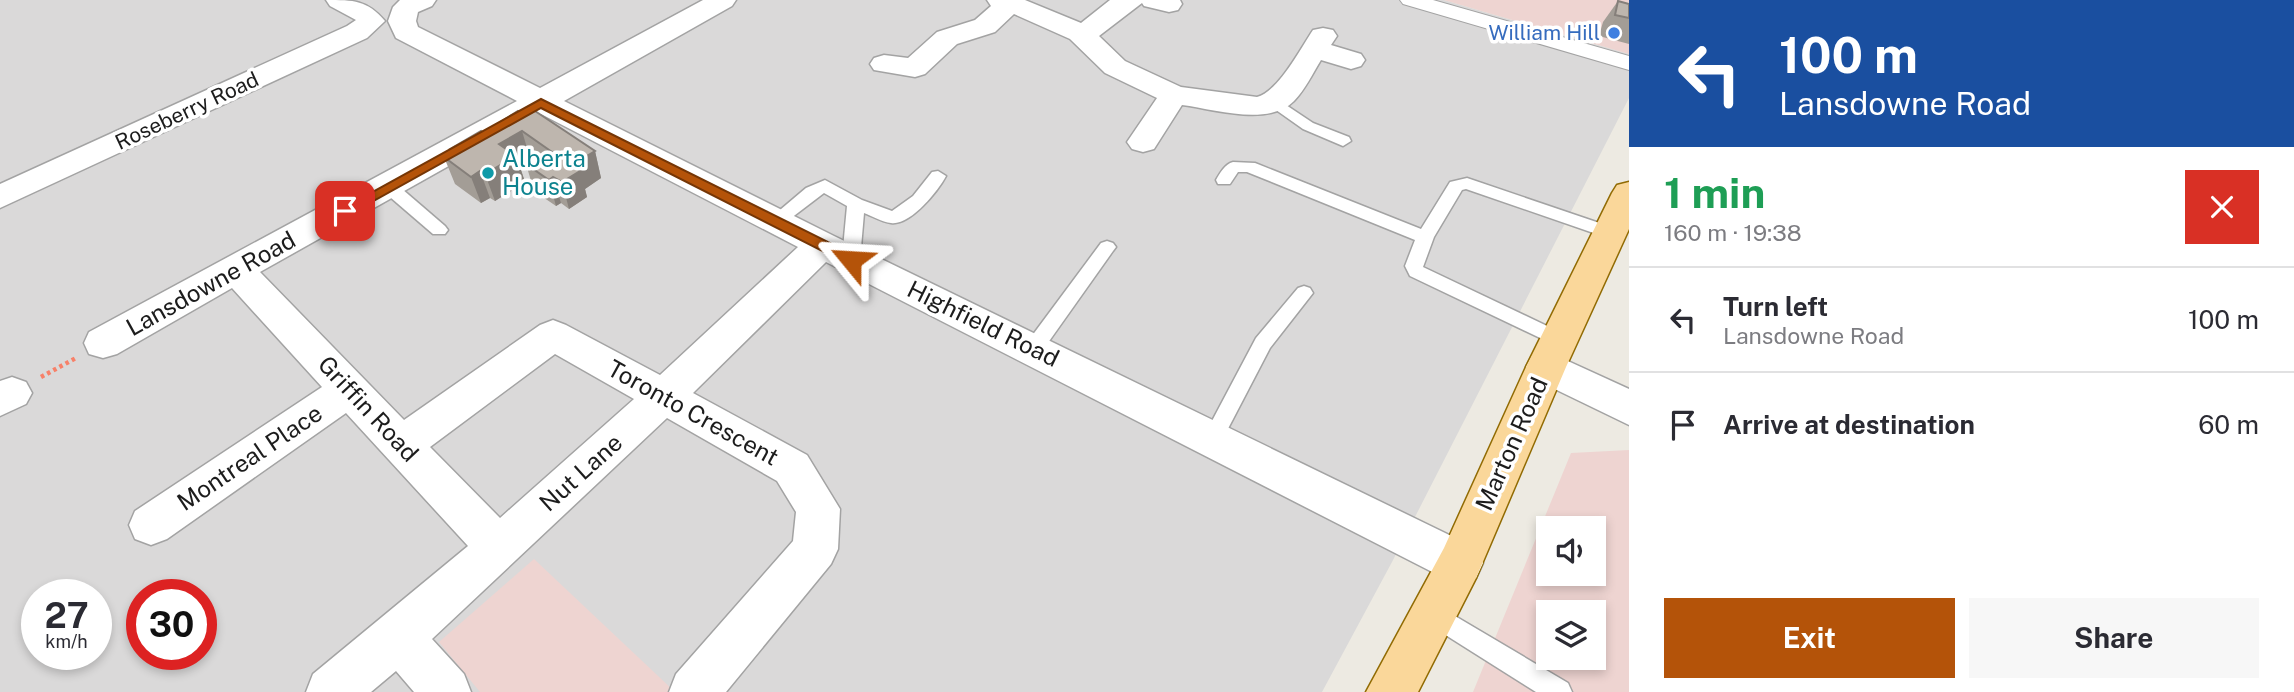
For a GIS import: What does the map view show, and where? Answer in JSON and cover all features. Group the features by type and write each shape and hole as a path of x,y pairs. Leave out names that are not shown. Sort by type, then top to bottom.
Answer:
{"main road":[{"name":"Marton Road","path":"1391,692 1460,563 1553,354 1629,193"}],"street":[{"name":"Highfield Road","path":"339,0 362,10 398,14 405,32 541,103 1460,563"},
{"name":"Lansdowne Road","path":"103,343 723,0"},
{"path":"1080,33 1092,31 1117,5 1130,0"},
{"path":"1410,0 1629,63"},
{"path":"884,64 920,74 947,38 985,26 1004,2 1042,15 1080,33 1115,67 1174,94 1257,106 1274,102 1284,94 1319,42 1351,60"},
{"name":"Roseberry Road","path":"0,197 398,14"},
{"path":"1143,142 1174,94"},
{"name":"Nut Lane","path":"331,692 400,638 665,397 837,252"},
{"name":"Griffin Road","path":"236,271 499,548"},
{"name":"Toronto Crescent","path":"401,445 553,335 792,468 818,509 815,549 694,692"},
{"path":"1553,354 1629,408"},
{"name":"Montreal Place","path":"152,525 349,390"},
{"path":"400,638 446,692"}],"lane":[{"path":"1274,102 1308,126 1343,141"},
{"path":"1224,180 1233,167 1249,167 1426,237"},
{"path":"776,221 812,192 825,186 856,204 893,218 910,209 934,185 938,176"},
{"path":"1553,354 1416,271 1415,266 1426,237 1455,187 1467,183 1611,233"},
{"path":"389,187 439,230"},
{"path":"837,252 856,204"},
{"path":"1033,349 1107,247"},
{"path":"1213,438 1263,343 1304,293"},
{"path":"1433,614 1559,692"}],"path":[{"path":"6,396 103,343"}],"shaded area":[{"path":"0,0 1444,0 1629,54 1629,98 1392,562 1322,692 0,692"},
{"path":"1444,0 1629,0 1629,54"},
{"path":"1629,450 1629,692 1473,692 1536,538 1536,586 1606,586 1606,516 1545,516 1571,453"},
{"path":"534,559 674,691 480,692 439,642"}],"building":[{"path":"1618,1 1629,4 1629,18 1615,15"},
{"path":"532,109 595,151 572,165 580,171 562,182 553,177 549,180 526,164 552,152 522,131 499,144 516,156 485,174 480,171 471,177 444,157 454,152 450,149 481,131 483,133 518,111 523,114"}],"place":[{"name":"William Hill","path":"1614,33"},
{"name":"Alberta House","path":"488,173"}],"route":[{"path":"345,211 541,103 851,260"}]}
